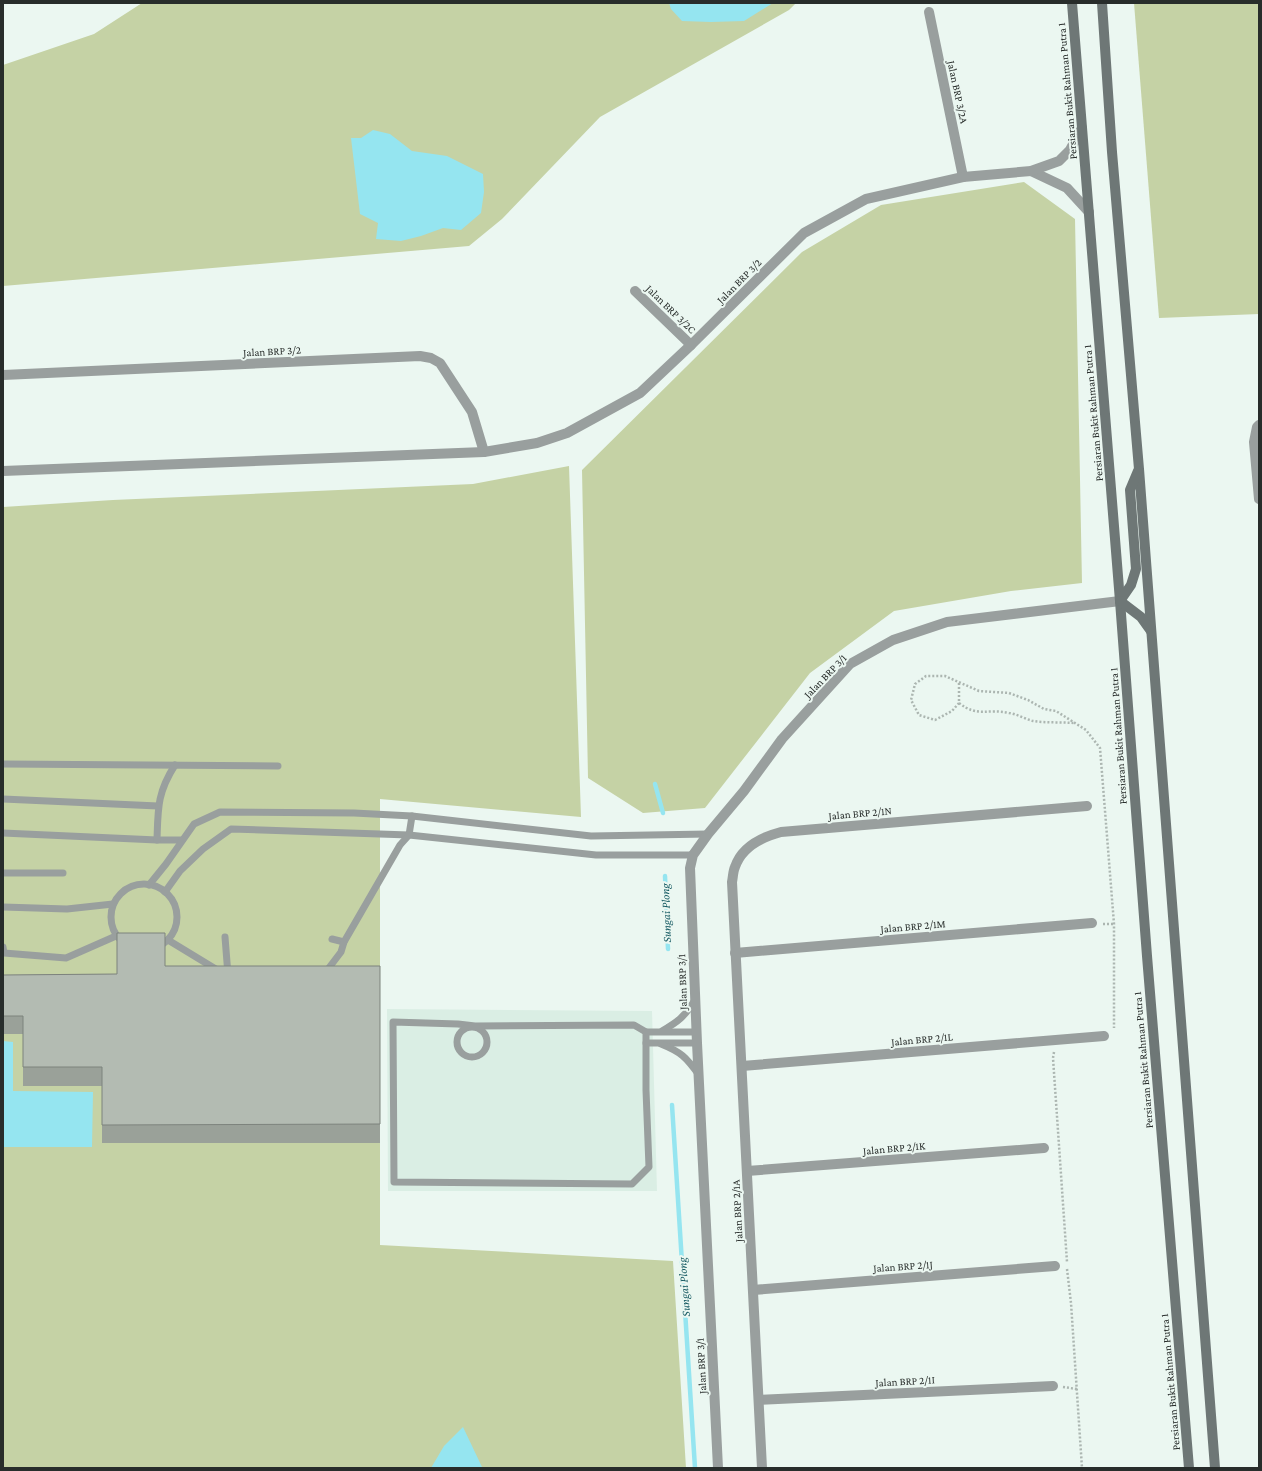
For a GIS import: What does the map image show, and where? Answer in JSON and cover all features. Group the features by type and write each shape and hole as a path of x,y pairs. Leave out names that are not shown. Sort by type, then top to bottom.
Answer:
{"main road":[{"name":"Persiaran Bukit Rahman Putra 1","path":"1072,3 1120,601 1147,963 1189,1468"},
{"path":"1102,3 1112,152 1139,469 1214,1468"},
{"path":"1139,469 1130,490 1136,569 1131,585 1120,601 1141,617 1151,632"}],"street":[{"name":"Jalan BRP 3/2A","path":"929,12 963,177"},
{"name":"Jalan BRP 3/2","path":"3,471 484,452 537,444 567,433 640,393 691,345 804,233 866,199 963,177 1031,172 1059,161 1070,150 1082,128"},
{"name":"Jalan BRP 3/2","path":"1031,172 1067,188 1089,212"},
{"name":"Jalan BRP 3/2C","path":"635,291 691,345"},
{"name":"Jalan BRP 3/2","path":"3,375 420,356 431,358 440,363 472,412 484,452"},
{"path":"1259,425 1257,426 1254,442 1259,499"},
{"name":"Jalan BRP 3/1","path":"718,1468 695,1000 690,868 693,855 708,834 744,791 782,739 850,664 893,640 947,622 1120,601"},
{"name":"Jalan BRP 2/1N","path":"735,953 732,882 735,866 743,854 754,843 766,836 781,832 1086,806"},
{"name":"Jalan BRP 2/1M","path":"735,953 1092,923"},
{"name":"Jalan BRP 2/1A","path":"735,953 762,1468"},
{"name":"Jalan BRP 2/1L","path":"742,1066 1104,1036"},
{"name":"Jalan BRP 2/1K","path":"746,1171 1044,1148"},
{"name":"Jalan BRP 2/1J","path":"753,1290 1055,1266"},
{"name":"Jalan BRP 2/1I","path":"759,1400 1054,1386"}],"lane":[{"path":"3,764 278,766"},
{"path":"156,840 158,806 162,788 174,765"},
{"path":"3,799 158,806"},
{"path":"150,885 194,824 220,812 354,813 412,816 591,836 708,834"},
{"path":"318,975 324,974 341,952 344,942 400,844 409,835 412,816"},
{"path":"165,892 180,871 203,849 231,829 409,835 596,855 693,855"},
{"path":"3,833 182,840"},
{"path":"3,873 63,873"},
{"path":"144,883 150,885 160,887 172,898 177,913 176,929 166,943 151,950 135,950 121,942 111,929 110,913 116,898 128,887 144,883"},
{"path":"3,907 67,909 113,904"},
{"path":"3,947 4,953 66,958 116,936"},
{"path":"225,937 228,977"},
{"path":"332,939 344,942"},
{"path":"168,940 228,977 236,977"},
{"path":"660,1032 685,1016 695,1000"},
{"path":"646,1032 646,1090 649,1167 632,1184 394,1182 394,1022 475,1026 634,1025 646,1032 697,1032"},
{"path":"475,1026 484,1031 488,1040 486,1050 479,1056 469,1058 460,1053 456,1044 458,1034 465,1028 475,1026"},
{"path":"646,1043 697,1043"},
{"path":"660,1044 677,1050 699,1075"}],"path":[{"path":"959,703 952,711 935,720 919,715 911,700 915,684 926,676 945,676 959,683 959,703 967,710 1010,713 1020,718 1034,721 1075,723"}],"shaded area":[{"path":"387,1009 652,1011 657,1191 388,1191"}],"green space":[{"path":"142,3 796,3 789,10 600,117 502,219 469,246 3,286 3,65 94,34"},
{"path":"1134,3 1259,3 1259,314 1159,318"},
{"path":"1024,182 1075,219 1082,583 1011,591 894,611 810,673 705,808 643,813 588,778 582,470 802,252 881,205"},
{"path":"569,466 581,817 380,799 380,1245 673,1261 686,1468 3,1468 3,507 113,500 473,484"}],"water":[{"path":"669,3 773,3 744,21 711,22 682,21 671,9"},
{"path":"373,130 390,134 412,151 447,156 483,174 484,192 481,213 461,230 443,228 401,241 376,239 378,223 360,214 351,138 361,138"},
{"path":"3,1041 13,1042 13,1091 93,1092 92,1147 3,1147"},
{"path":"463,1427 482,1467 484,1468 431,1468 444,1446"}],"building":[{"path":"117,933 165,933 165,966 380,966 380,1124 102,1125 102,1067 23,1067 23,1016 3,1016 3,975 117,974"}],"waterway":[{"name":"Sungai Plong","path":"655,784 663,813"},
{"name":"Sungai Plong","path":"665,876 668,949"},
{"name":"Sungai Plong","path":"672,1105 695,1468"}]}
